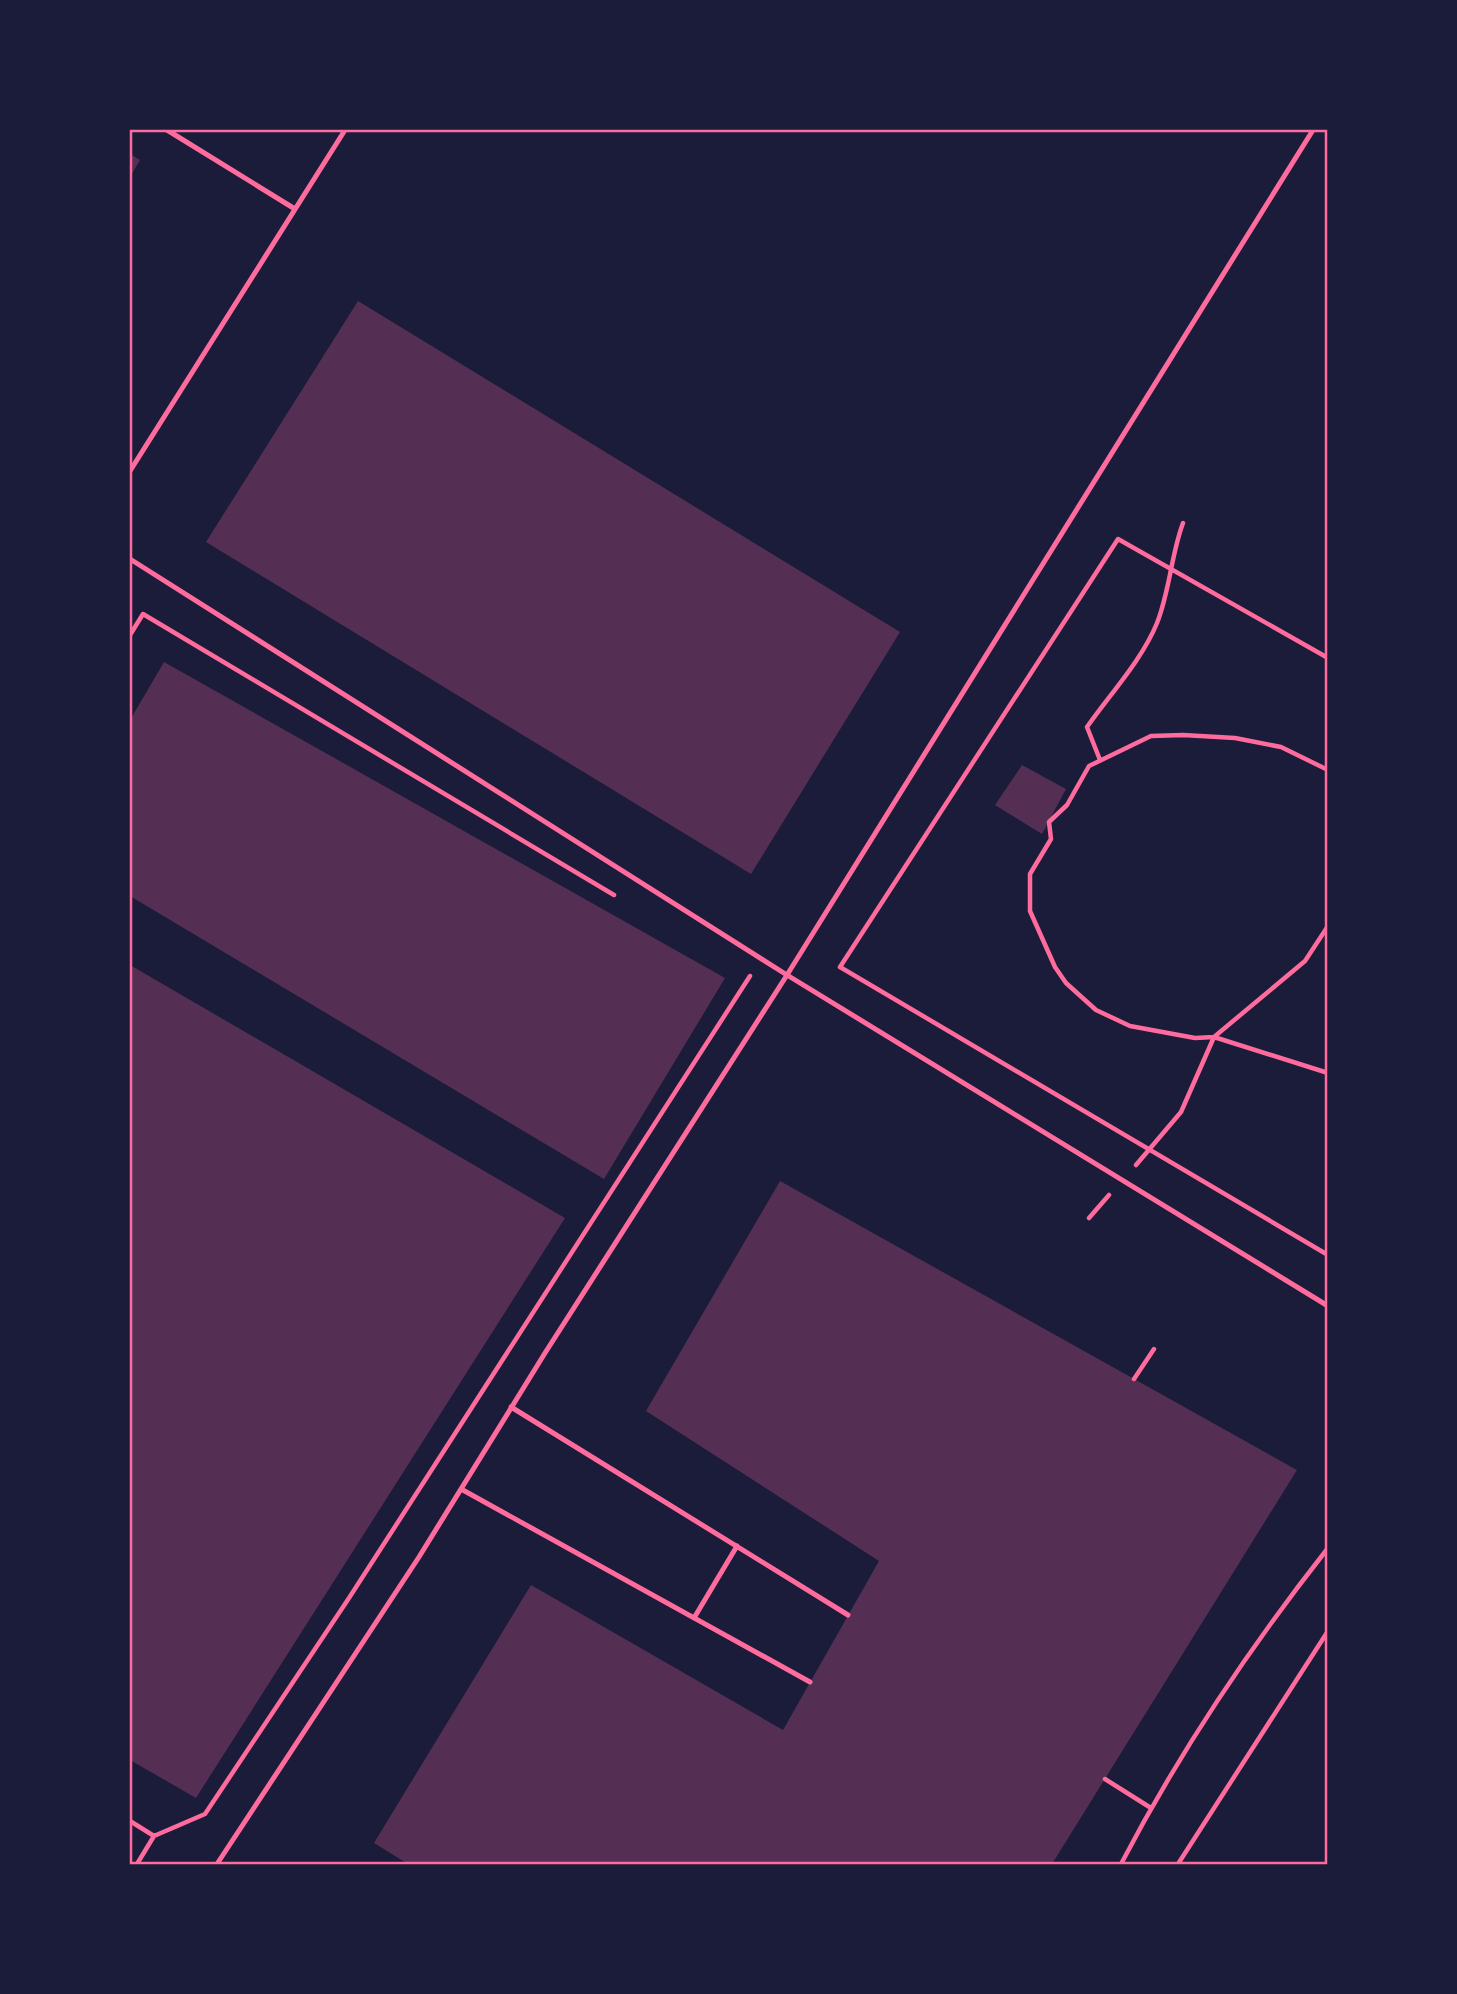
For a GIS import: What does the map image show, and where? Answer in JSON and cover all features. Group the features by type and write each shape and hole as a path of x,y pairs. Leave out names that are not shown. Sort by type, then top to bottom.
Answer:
{"lane":[{"path":"167,130 295,209"},
{"path":"130,471 345,130"},
{"path":"217,1864 461,1489 787,975 1313,130"},
{"path":"130,559 787,975 1328,1306"},
{"path":"512,1407 848,1615"},
{"path":"461,1489 810,1682"},
{"path":"694,1618 737,1546"}],"path":[{"path":"1100,760 1087,727 1148,641 1158,621 1174,546 1183,523"},
{"path":"1328,658 1118,539 840,967 1328,1255"},
{"path":"130,635 143,614 620,898"},
{"path":"1328,770 1281,747 1235,738 1183,734 1151,736 1089,766 1067,805 1049,821 1051,839 1030,874 1030,911 1055,967 1066,983 1096,1010 1144,1030 1166,1031 1195,1038 1214,1037 1328,1073"},
{"path":"1089,1218 1181,1112 1214,1037 1305,961 1328,926"},
{"path":"1321,936 1328,936"},
{"path":"137,1864 154,1836 205,1814 349,1598 750,976 738,969"},
{"path":"1134,1379 1154,1349"},
{"path":"1121,1864 1151,1808 1269,1623 1328,1548"},
{"path":"1178,1864 1328,1631"},
{"path":"1105,1779 1151,1808"},
{"path":"130,1821 154,1836"}],"building":[{"path":"130,154 140,160 130,177"},
{"path":"358,301 900,632 751,874 206,542"},
{"path":"164,662 725,978 604,1179 130,896 130,720"},
{"path":"1022,765 1066,789 1042,834 995,805"},
{"path":"130,965 565,1218 196,1798 130,1760"},
{"path":"780,1181 1297,1470 1052,1864 408,1864 374,1843 531,1585 783,1730 879,1561 646,1411"}]}
